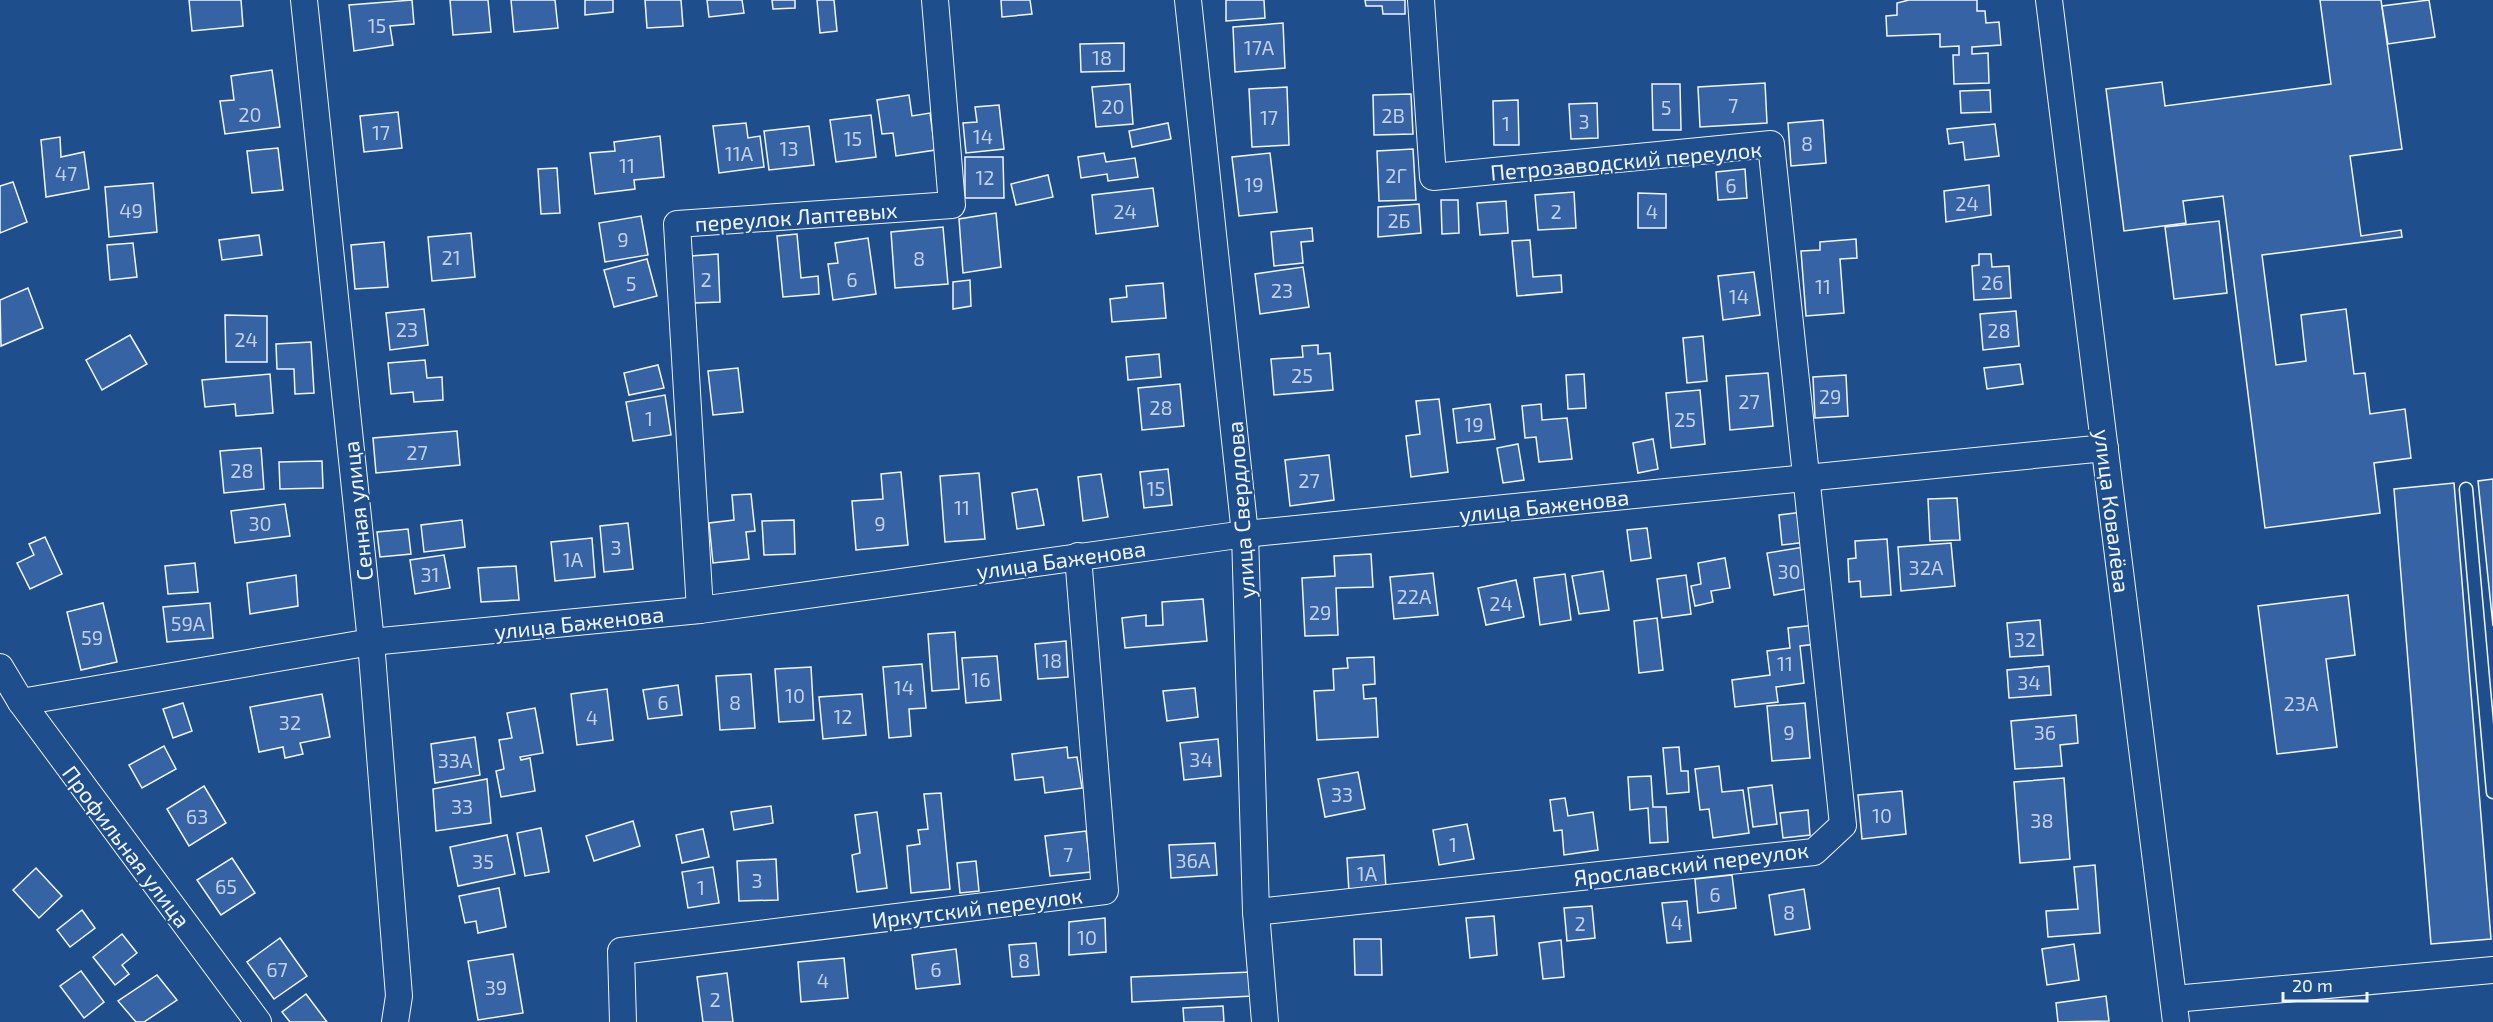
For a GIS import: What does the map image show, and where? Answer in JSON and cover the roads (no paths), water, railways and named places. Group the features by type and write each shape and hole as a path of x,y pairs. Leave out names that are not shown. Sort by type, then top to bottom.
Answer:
{"street":[{"name":"Сенная улица","path":"304,0 371,642 399,996 395,1022"},
{"name":"переулок Лаптевых","path":"700,610 677,224 952,205 935,0"},
{"name":"улица Свердлова","path":"1188,0 1245,534 1256,912 1265,1022"},
{"name":"Петрозаводский переулок","path":"1422,0 1433,177 1771,144 1808,480"},
{"name":"улица Ковалёва","path":"2049,0 2175,1010"},
{"name":"улица Баженова","path":"21,702 371,642 700,610 1245,534 1808,480 2105,448"},
{"name":"Ярославский переулок","path":"1256,912 1814,852 1843,825 1808,480"},
{"name":"Иркутский переулок","path":"623,1022 621,951 1105,891 1078,556"},
{"name":"Профильная улица","path":"0,667 21,702 258,1022"},
{"path":"2175,1010 2493,970"}],"lane":[{"path":"2466,489 2493,792"}]}
